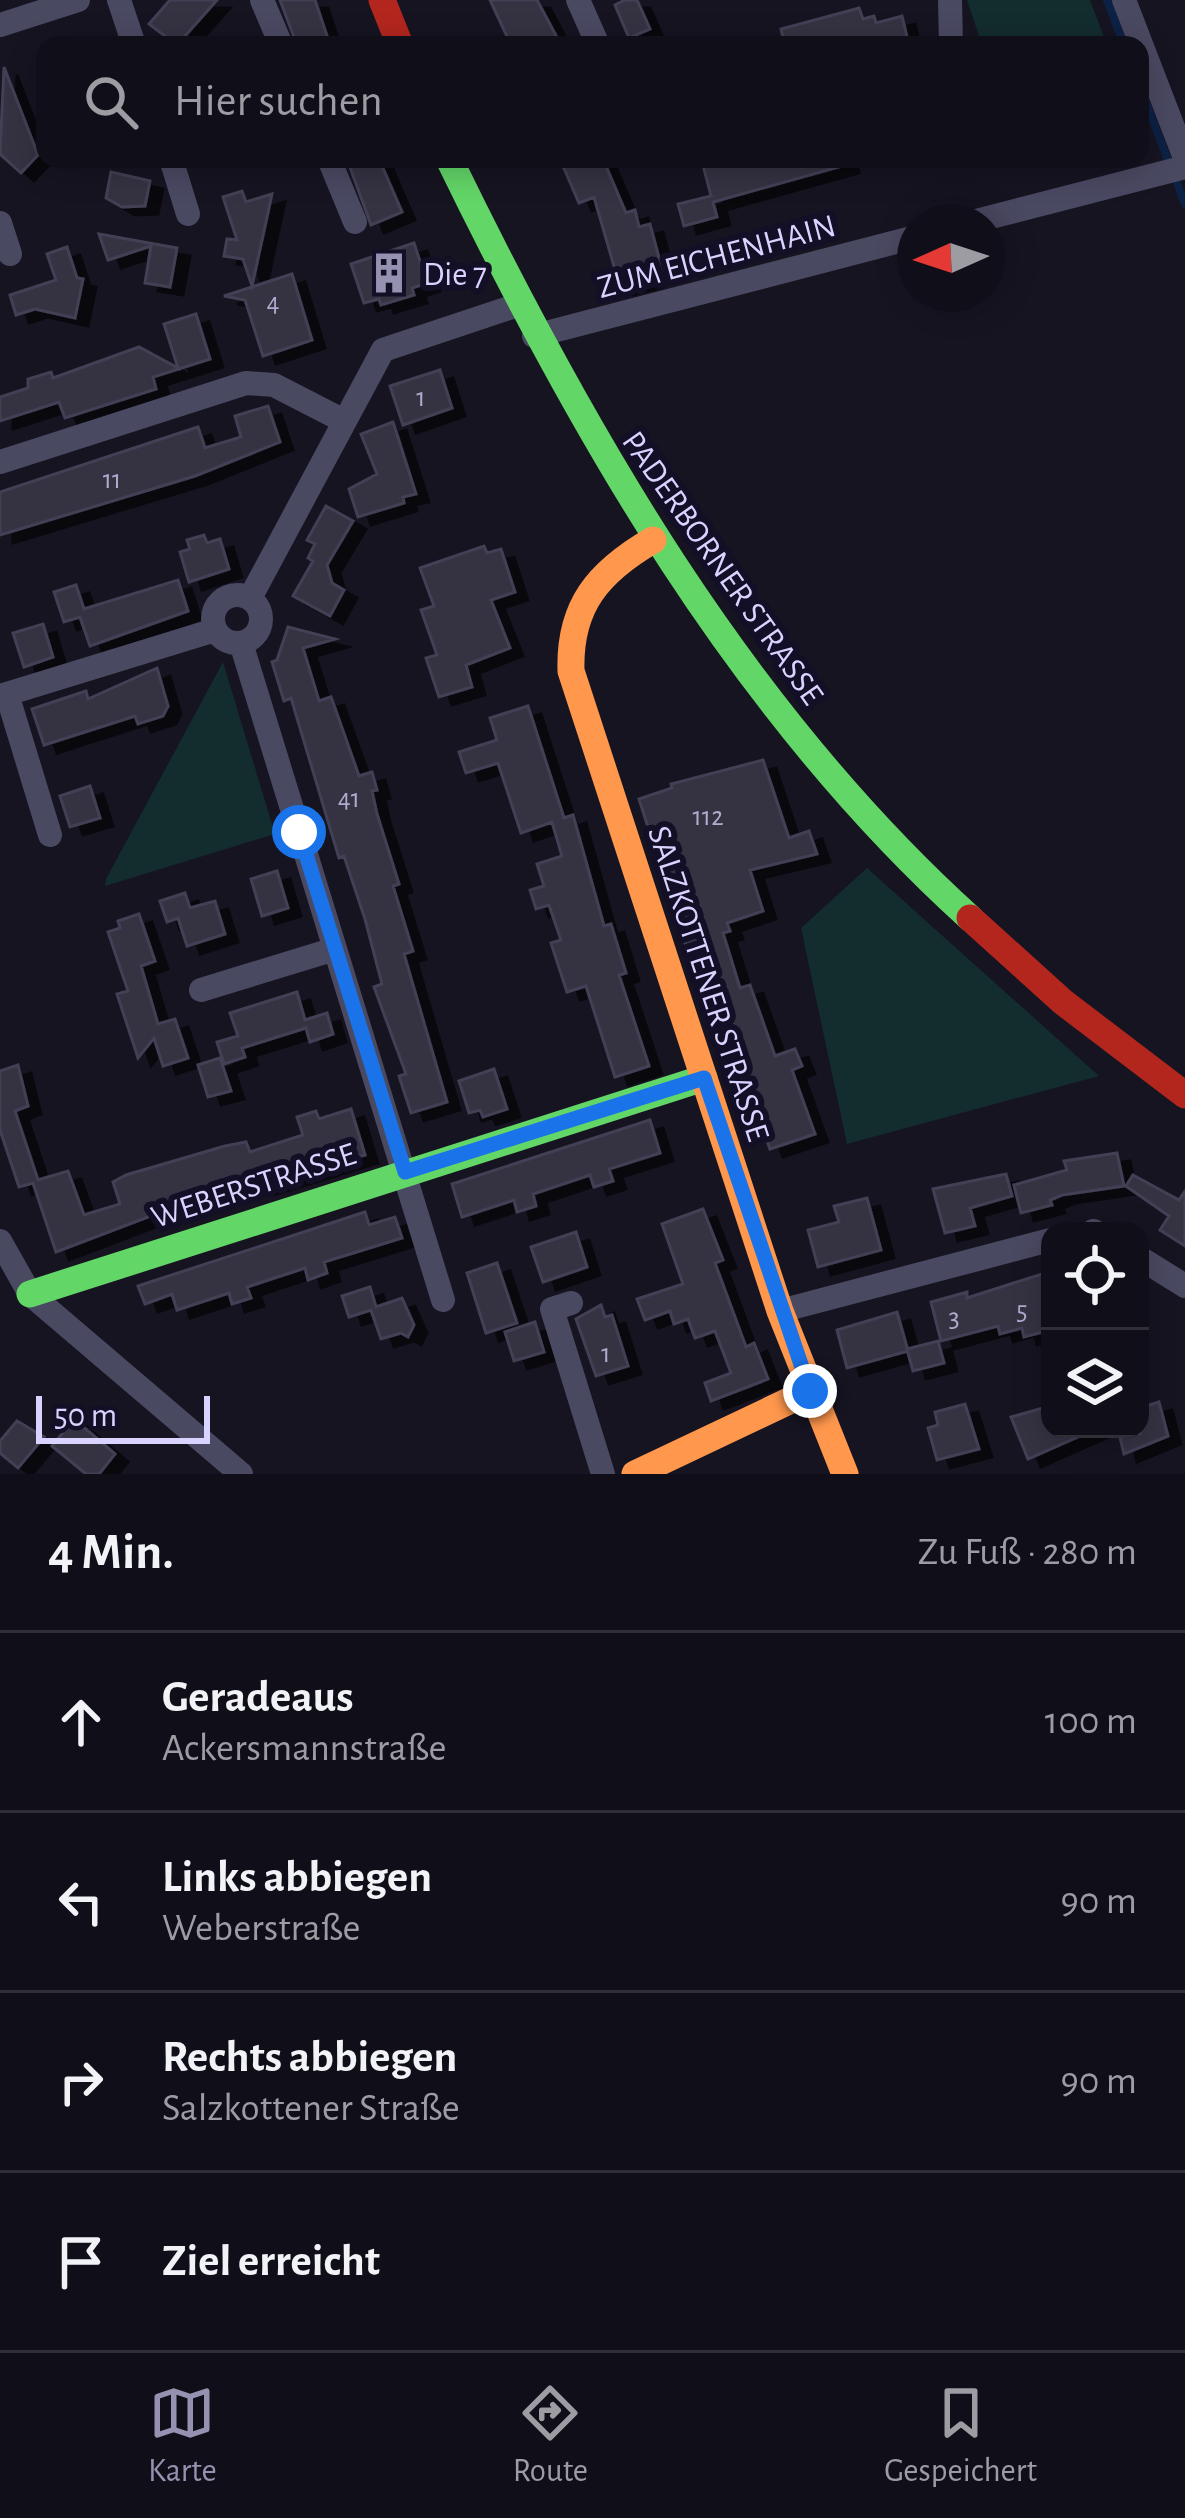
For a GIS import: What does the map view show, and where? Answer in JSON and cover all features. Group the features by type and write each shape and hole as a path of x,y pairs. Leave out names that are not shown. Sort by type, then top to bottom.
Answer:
{"street":[{"path":"0,25 78,0"},
{"path":"119,0 131,36"},
{"path":"262,0 277,36"},
{"path":"382,0 396,36"},
{"path":"578,0 594,36"},
{"path":"950,0 951,36"},
{"path":"1124,0 1138,36"},
{"path":"1005,213 1185,162 1149,66"},
{"path":"174,168 188,214"},
{"path":"333,168 356,222"},
{"name":"PADERBORNER STRASSE","path":"453,168 534,336 653,540 757,688 854,801 998,945 1131,1057 1185,1095"},
{"path":"0,223 10,254"},
{"name":"ZUM EICHENHAIN","path":"534,336 897,242"},
{"path":"250,598 383,350 518,304"},
{"path":"0,462 246,383 274,385 344,422"},
{"name":"SALZKOTTENER STRASSE","path":"653,540 607,570 574,610 568,637 572,671 780,1311 845,1474"},
{"path":"250,598 262,620 256,634 241,643 226,640 215,629 214,611 222,599 250,598"},
{"path":"50,835 4,695 215,629"},
{"path":"241,643 443,1300"},
{"path":"201,990 335,949"},
{"name":"WEBERSTRASSE","path":"30,1294 704,1078"},
{"path":"0,1241 30,1294 242,1474"},
{"path":"780,1311 1041,1242"},
{"path":"1149,1264 1185,1286"},
{"path":"571,1304 552,1309 603,1474"},
{"path":"635,1474 810,1391"}],"green space":[{"path":"967,0 1090,0 1104,36 979,36"},
{"path":"223,662 275,834 105,886 106,879"},
{"path":"867,868 1099,1076 847,1144 801,928"}],"building":[{"path":"170,0 217,0 185,36 165,36 149,24"},
{"path":"280,0 315,0 327,36 294,36"},
{"path":"490,0 537,0 556,36 507,36"},
{"path":"637,0 650,29 628,36 615,5"},
{"path":"859,8 863,19 874,16 876,23 902,16 907,36 783,36 781,29"},
{"path":"4,67 36,157 21,173 0,154"},
{"path":"350,168 383,168 402,212 371,225"},
{"path":"564,168 607,168 626,213 635,210 639,227 650,224 662,269 648,272 650,279 620,287 594,197 579,203"},
{"path":"704,168 835,168 713,202 717,217 684,226 678,204 711,196"},
{"path":"111,172 150,181 145,206 122,207 106,198"},
{"path":"242,191 246,202 272,194 252,286 243,259 224,256 227,239 237,240 223,197"},
{"path":"99,234 177,248 170,287 145,283 151,246 108,260"},
{"name":"Die 7","path":"414,243 427,283 412,288 414,295 381,305 379,299 364,303 351,264"},
{"path":"67,247 77,278 83,279 75,318 35,309 16,315 10,295 56,280 47,254"},
{"path":"292,274 312,340 263,356 245,300 224,296"},
{"path":"196,314 210,359 153,377 156,389 65,418 59,402 0,421 0,397 28,388 28,379 51,372 53,378 139,347 178,368 164,324"},
{"path":"440,370 452,408 403,425 390,386"},
{"path":"268,406 280,442 195,476 0,535 0,492 198,427 205,448 241,437 235,416"},
{"path":"393,422 416,494 403,497 404,503 358,517 349,489 377,474 361,434"},
{"path":"326,506 353,521 327,565 332,583 344,590 330,616 293,596 313,561 308,558 315,544 307,540"},
{"path":"204,535 207,543 220,539 229,569 189,582 180,552 190,549 187,540"},
{"path":"484,546 487,553 501,549 515,592 491,600 510,648 466,665 472,687 439,697 426,658 437,655 421,610 434,606 420,568"},
{"path":"178,580 188,611 90,646 80,617 64,622 54,592 76,585 84,609"},
{"path":"43,624 53,657 24,667 13,633"},
{"path":"288,627 335,639 303,648 319,701 331,697 359,776 372,772 377,790 372,791 377,814 399,884 393,886 413,951 404,954 447,1102 411,1113 399,1076 406,1074 374,987 382,984 365,919 344,856 339,858 291,698 284,701 272,662 277,660"},
{"path":"157,668 168,706 163,716 138,724 135,716 44,745 32,709 86,691 88,699"},
{"path":"528,706 564,818 573,815 604,926 611,924 626,973 619,975 649,1066 615,1077 586,986 567,992 551,943 561,940 549,905 536,909 530,890 544,886 537,864 562,856 552,822 521,833 498,763 466,773 459,752 497,740 490,718"},
{"path":"763,760 789,838 809,831 817,854 750,870 763,911 727,923 730,931 723,933 740,988 750,985 775,1056 795,1049 802,1066 792,1070 815,1134 770,1149 707,970 695,974 639,799 672,788 671,784"},
{"path":"90,786 100,818 70,827 60,796"},
{"path":"277,871 288,908 262,916 251,879"},
{"path":"185,893 190,908 215,901 225,934 187,946 178,918 167,922 160,901"},
{"path":"139,914 155,961 141,966 158,1024 175,1019 188,1058 163,1066 154,1038 138,1058 117,994 128,991 108,932 120,928 118,921"},
{"path":"297,992 305,1020 327,1013 333,1034 310,1042 306,1028 242,1048 245,1057 224,1064 217,1042 238,1036 230,1013"},
{"path":"220,1058 231,1091 208,1097 198,1065"},
{"path":"18,1065 28,1106 15,1111 38,1180 68,1171 84,1215 120,1204 113,1182 126,1175 225,1146 246,1142 250,1152 303,1135 297,1117 316,1111 319,1119 351,1109 365,1155 261,1187 259,1182 238,1189 237,1183 56,1252 33,1183 19,1187 0,1130 0,1071"},
{"path":"494,1069 507,1109 483,1117 480,1110 469,1113 459,1081"},
{"path":"650,1120 660,1153 609,1169 613,1181 594,1187 590,1175 533,1194 536,1206 517,1212 514,1200 462,1217 452,1184"},
{"path":"1117,1153 1124,1186 1062,1195 1050,1200 1052,1205 1021,1213 1014,1185 1067,1170 1064,1161"},
{"path":"1006,1174 1012,1196 970,1208 975,1226 945,1233 933,1189"},
{"path":"1133,1175 1179,1200 1185,1191 1185,1246 1160,1230 1169,1216 1126,1186"},
{"path":"867,1198 881,1250 818,1267 808,1230 839,1222 834,1206"},
{"path":"703,1209 723,1260 715,1263 746,1347 754,1343 768,1379 711,1401 705,1383 731,1373 715,1331 695,1338 688,1319 674,1324 670,1311 645,1320 637,1299 683,1284 662,1224"},
{"path":"365,1212 369,1225 395,1217 402,1238 324,1262 327,1273 308,1280 305,1268 247,1287 251,1298 232,1304 229,1293 177,1310 172,1294 145,1304 138,1286"},
{"path":"576,1232 587,1267 543,1282 531,1247"},
{"path":"497,1263 517,1323 486,1333 467,1273"},
{"path":"1041,1274 1041,1332 1024,1337 1022,1328 1000,1334 998,1326 941,1341 931,1302 967,1292 967,1298"},
{"path":"370,1287 376,1307 402,1298 414,1325 408,1337 401,1333 381,1339 371,1310 349,1317 342,1296"},
{"path":"601,1305 605,1317 612,1315 628,1366 596,1376 576,1319"},
{"path":"897,1312 908,1351 847,1368 837,1330"},
{"path":"535,1322 544,1352 514,1361 505,1332"},
{"path":"938,1341 944,1363 913,1371 907,1349"},
{"path":"1159,1402 1168,1436 1124,1454 1120,1438 1149,1438 1149,1405"},
{"path":"965,1404 979,1449 937,1460 928,1428 938,1425 935,1412"},
{"path":"1041,1409 1041,1438 1076,1438 1028,1459 1011,1417"},
{"path":"74,1419 115,1454 99,1474 86,1474 52,1446"},
{"path":"17,1421 44,1437 18,1468 0,1453 0,1441"}],"waterway":[{"path":"1107,0 1121,36"},
{"path":"1149,111 1169,163"},
{"path":"1175,177 1185,204"}],"traffic: fast":[{"path":"453,168 555,364 673,564 810,750 887,837 970,918"},
{"path":"30,1294 704,1078"}],"traffic: slow":[{"path":"653,540 617,565 591,593 575,628 571,671 780,1311 845,1474"},
{"path":"635,1474 810,1391"}],"traffic: jam":[{"path":"382,0 396,36"},
{"path":"970,918 1063,1002 1185,1095"}],"place":[{"name":"Die 7","path":"389,273"}],"route":[{"path":"299,832 405,1172 704,1078 810,1391"}]}
